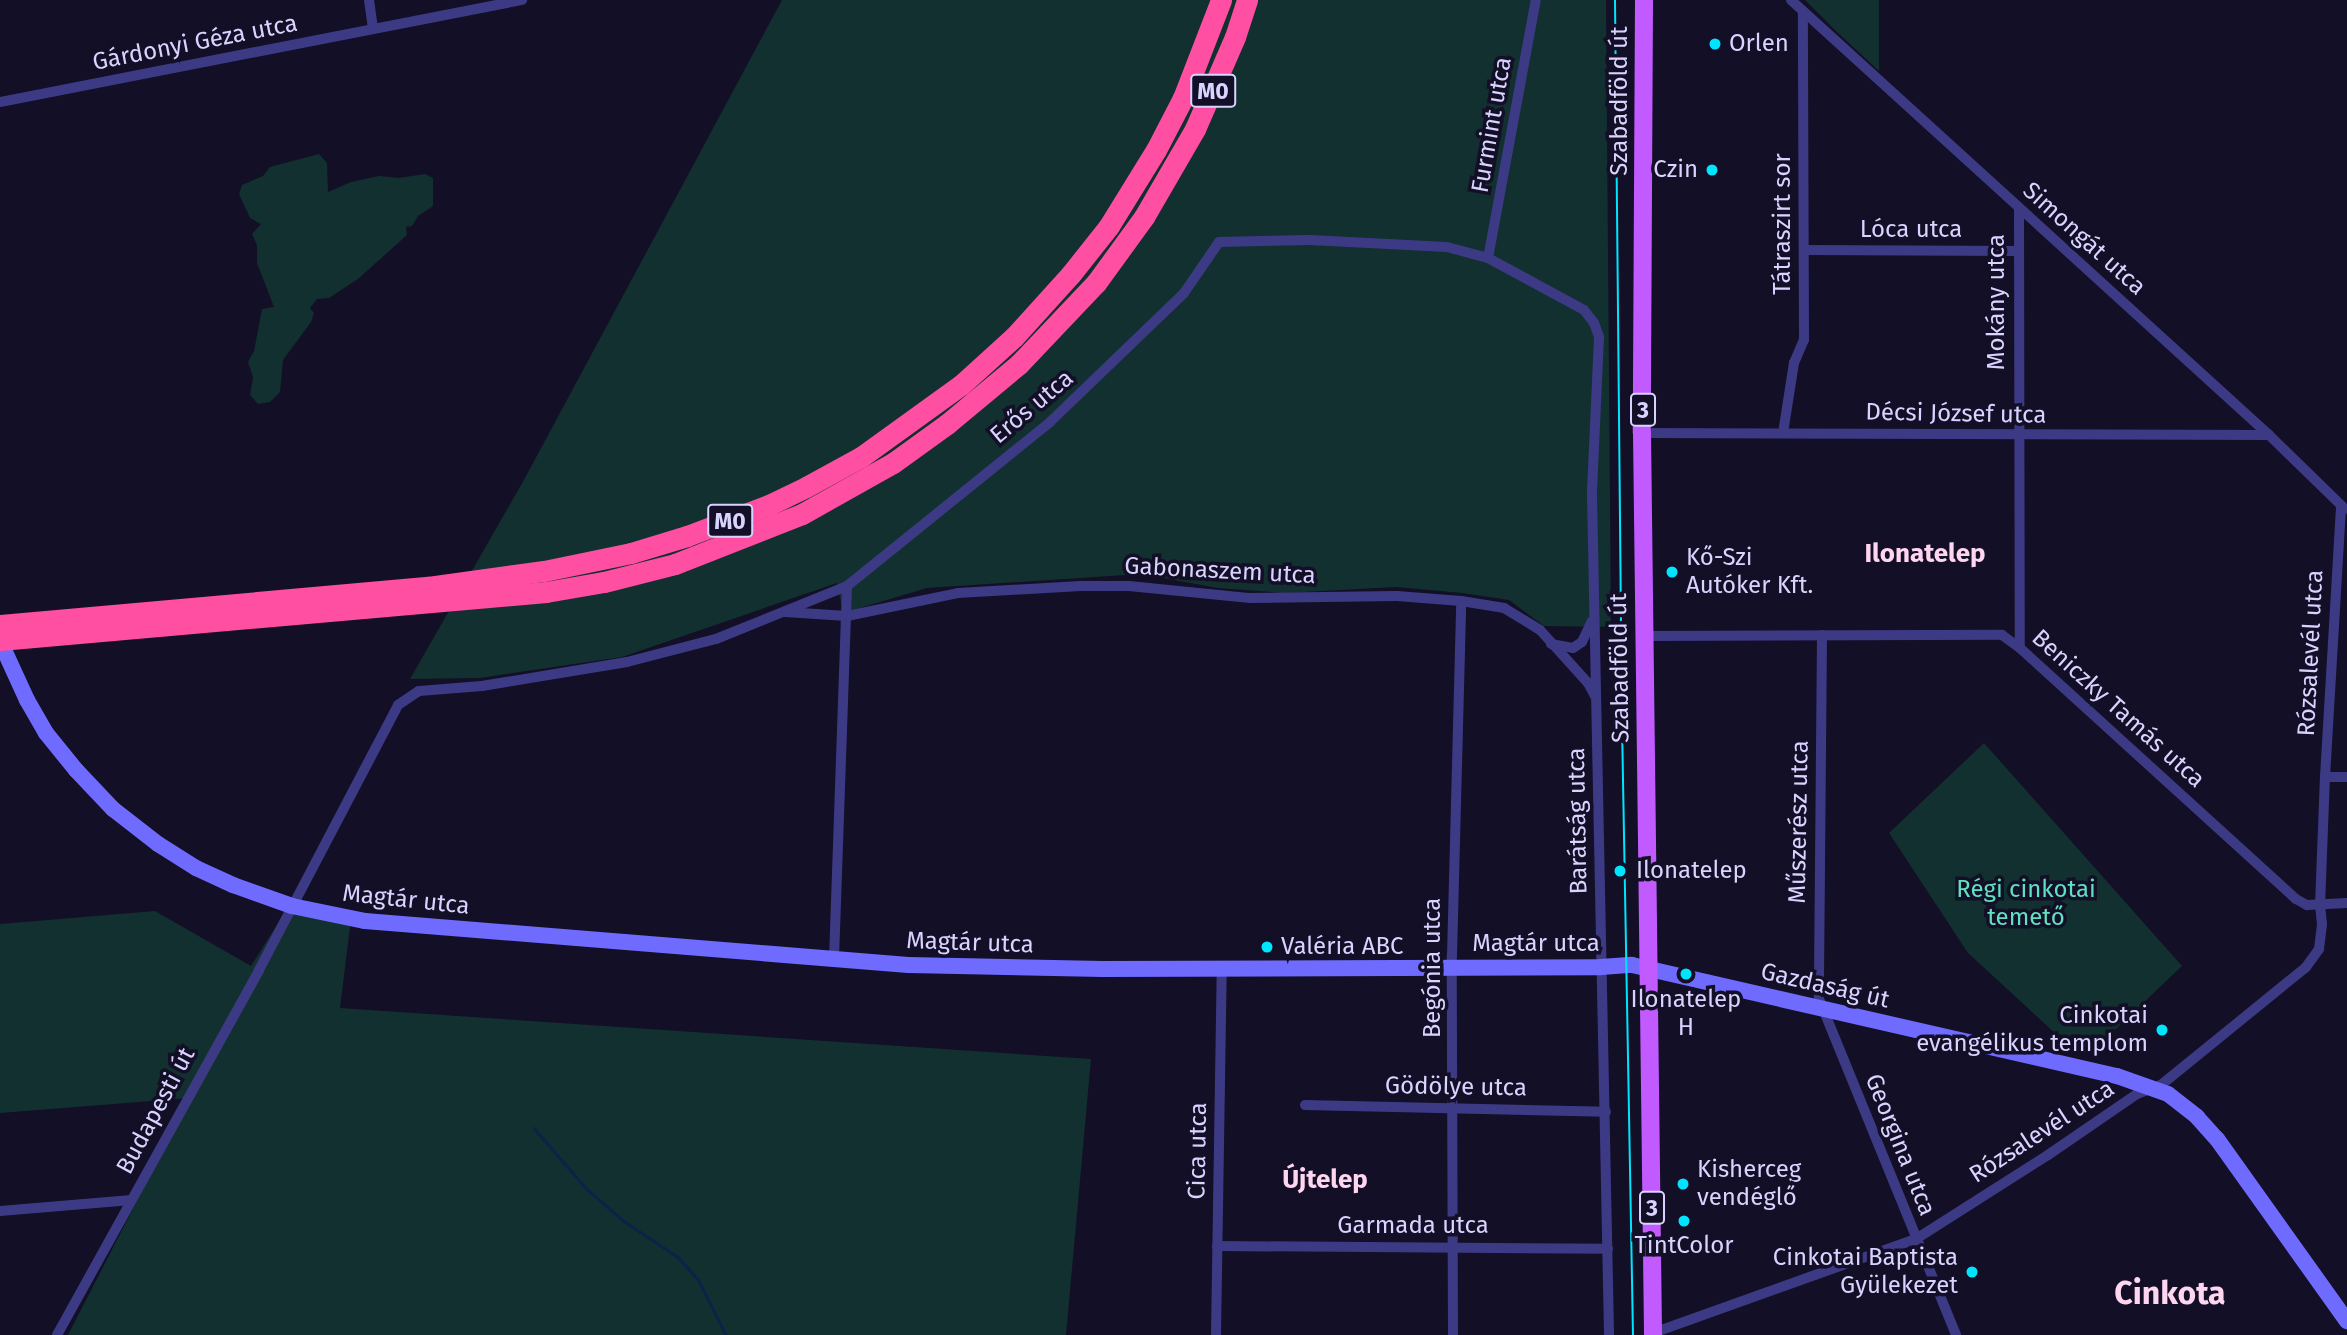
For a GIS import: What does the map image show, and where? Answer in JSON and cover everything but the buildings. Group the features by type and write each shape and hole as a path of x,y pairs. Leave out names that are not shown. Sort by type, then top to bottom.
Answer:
{"highway":[{"name":"M0","path":"0,625 428,587 532,573 631,552 687,536 769,505 806,487 877,446 961,385 1014,337 1071,274 1109,226 1156,150 1183,98 1221,0"},
{"name":"M0","path":"0,641 546,592 604,582 675,564 738,542 802,514 893,463 957,417 1019,364 1096,283 1144,217 1195,129 1236,37 1247,0"}],"main road":[{"name":"Szabadföld út","path":"1644,0 1642,433 1653,1334"}],"street":[{"path":"369,0 373,29"},
{"name":"Gárdonyi Géza utca","path":"0,102 522,0"},
{"name":"Furmint utca","path":"1488,258 1536,0"},
{"name":"Simongát utca","path":"1791,0 2269,435 2344,508"},
{"name":"Tátraszirt sor","path":"1783,433 1794,363 1804,340 1803,12"},
{"name":"Mokány utca","path":"2019,208 2020,648"},
{"name":"Erős utca","path":"847,586 1050,422 1184,293 1219,243 1310,240 1447,247 1488,258 1584,310"},
{"name":"Lóca utca","path":"1804,250 2018,251"},
{"name":"Barátság utca","path":"1584,310 1594,323 1599,337 1592,494 1609,1335"},
{"name":"Décsi József utca","path":"1642,433 2269,435"},
{"name":"Rózsalevél utca","path":"1653,1334 1916,1239 2048,1155 2137,1094 2161,1085 2306,967 2319,948 2325,777 2344,508"},
{"path":"834,960 847,586"},
{"name":"Budapesti út","path":"57,1335 292,906 388,722 409,695 429,689 482,686 627,662 716,639 847,586"},
{"name":"Gabonaszem utca","path":"782,612 847,616 958,593 1081,586 1129,586 1250,598 1397,596 1461,601 1504,608 1540,630 1588,683 1596,698"},
{"name":"Begónia utca","path":"1453,1335 1454,968 1461,601"},
{"path":"1551,644 1573,648 1582,642 1594,614"},
{"name":"Műszerész utca","path":"1822,635 1818,994 1823,1009"},
{"name":"Beniczky Tamás utca","path":"1644,636 2002,635 2020,648 2296,899 2307,905 2320,906"},
{"name":"Magtár utca","path":"0,641 36,717 60,752 91,788 125,820 158,844 205,872 292,906 365,921 834,960 955,967 1454,968 1632,965 1650,968"},
{"path":"2325,777 2347,777"},
{"path":"2320,906 2347,903"},
{"name":"Cica utca","path":"1216,1335 1222,968"},
{"name":"Gazdaság út","path":"1650,968 2117,1076 2154,1088 2184,1105 2211,1133 2347,1321"},
{"name":"Georgina utca","path":"1823,1009 1956,1335"},
{"name":"Gödölye utca","path":"1305,1105 1606,1112"},
{"path":"0,1211 132,1200"},
{"name":"Garmada utca","path":"1217,1246 1608,1249"}],"green space":[{"path":"782,0 1606,0 1611,627 1544,626 1509,600 1462,593 1396,587 1285,593 1218,588 1141,574 927,588 843,613 837,583 622,657 480,678 410,679 525,478"},
{"path":"1805,0 1879,0 1879,71 1837,32"},
{"path":"319,154 327,163 328,192 351,182 379,176 399,178 425,174 433,178 433,206 418,216 412,226 406,227 407,235 358,279 329,298 317,299 310,308 314,313 311,322 283,360 280,392 270,402 258,404 250,395 253,377 248,362 254,351 262,309 274,307 257,263 257,245 252,234 261,224 250,218 239,194 242,185 263,176 270,167"},
{"name":"Régi cinkotai temető","path":"1984,743 2182,966 2097,1047 2057,1035 1968,953 1889,833"},
{"path":"155,911 251,966 285,912 351,919 340,1008 1091,1059 1066,1335 68,1335 190,1098 0,1113 0,924"}],"waterway":[{"path":"534,1128 587,1189 624,1221 678,1257 698,1279 726,1335"}],"tram line":[{"path":"1615,0 1622,724 1633,1335"}],"place":[{"name":"Orlen","path":"1715,44"},
{"name":"Czin","path":"1712,170"},
{"name":"Kő-Szi Autóker Kft.","path":"1672,572"},
{"name":"Ilonatelep","path":"1620,871"},
{"name":"Valéria ABC","path":"1267,947"},
{"name":"Ilonatelep H","path":"1686,974"},
{"name":"Cinkotai evangélikus templom","path":"2162,1030"},
{"name":"Kisherceg vendéglő","path":"1683,1184"},
{"name":"TintColor","path":"1684,1221"},
{"name":"Cinkotai Baptista Gyülekezet","path":"1972,1272"}],"district":[{"name":"Ilonatelep","path":"1925,554"},
{"name":"Újtelep","path":"1325,1180"},
{"name":"Cinkota","path":"2170,1293"}]}
